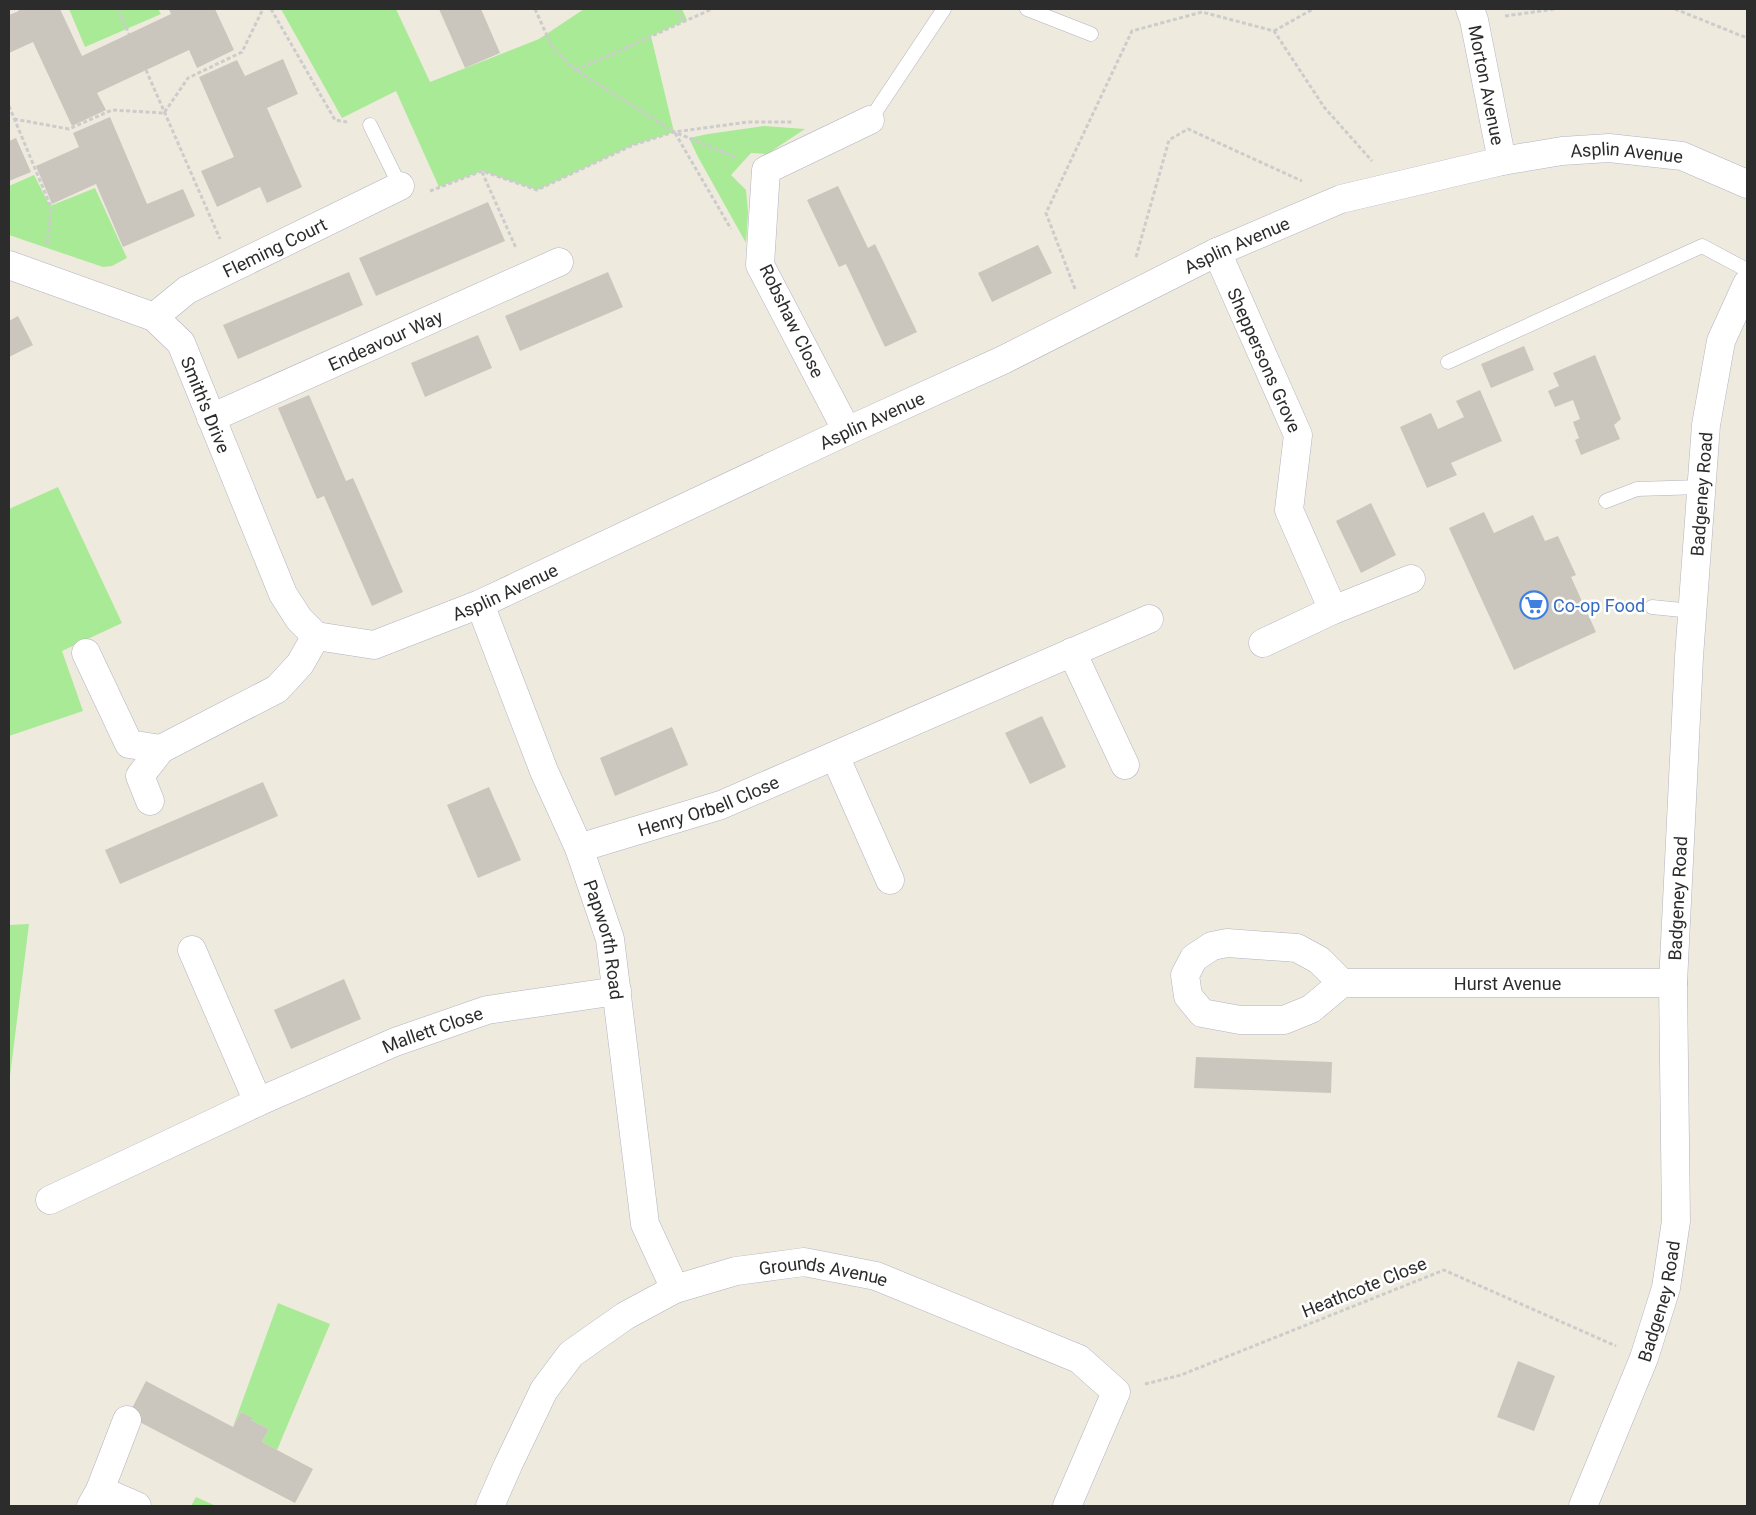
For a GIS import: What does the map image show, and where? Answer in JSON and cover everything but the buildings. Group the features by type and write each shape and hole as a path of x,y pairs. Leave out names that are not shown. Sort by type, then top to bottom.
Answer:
{"street":[{"name":"Morton Avenue","path":"1472,14 1502,161"},
{"path":"766,170 870,120"},
{"name":"Asplin Avenue","path":"316,636 374,645 480,604 847,431 1003,360 1218,252 1340,199 1502,161 1562,151 1609,148 1682,156 1747,184"},
{"name":"Robshaw Close","path":"766,170 760,265 847,431"},
{"name":"Fleming Court","path":"154,317 187,290 400,186"},
{"name":"Sheppersons Grove","path":"1218,252 1298,435 1289,510 1333,610"},
{"name":"Endeavour Way","path":"211,418 560,262"},
{"name":"Smith's Drive","path":"9,266 43,276 154,317 181,343 283,594 299,619 316,636"},
{"name":"Badgeney Road","path":"1583,1506 1644,1358 1666,1288 1676,1220 1673,983 1692,611 1701,488 1706,425 1720,341 1747,284"},
{"path":"1263,643 1333,610 1411,579"},
{"name":"Papworth Road","path":"480,604 544,771 578,848 610,938 645,1224 674,1289"},
{"name":"Henry Orbell Close","path":"578,848 721,805 1149,619"},
{"path":"150,801 140,776 161,749 277,689 300,664 316,636"},
{"path":"1072,652 1125,765"},
{"path":"86,653 129,744 161,749"},
{"path":"835,756 890,880"},
{"path":"1227,943 1297,948 1319,960 1342,983 1311,1009 1284,1020 1240,1020 1202,1013 1188,996 1185,975 1194,958 1212,946 1227,943"},
{"path":"192,950 258,1102"},
{"name":"Hurst Avenue","path":"1342,983 1673,983"},
{"name":"Mallett Close","path":"50,1200 258,1102 395,1042 486,1010 617,990"},
{"name":"Grounds Avenue","path":"490,1506 544,1390 571,1354 625,1316 674,1289 736,1271 804,1262 876,1276 1079,1359 1116,1392"},
{"path":"1067,1506 1116,1392"},
{"path":"127,1420 95,1498 137,1506"}],"lane":[{"path":"870,120 944,9"},
{"path":"1027,9 1091,34"},
{"path":"370,125 400,186"},
{"path":"1448,362 1702,246 1747,270"},
{"path":"1606,501 1637,490 1701,488"},
{"path":"1652,607 1692,611"}],"path":[{"path":"118,9 129,34"},
{"path":"164,113 188,78 242,52 263,9"},
{"path":"271,9 335,120 370,125"},
{"path":"536,9 553,49 576,70 674,132 766,170"},
{"path":"678,9 684,22"},
{"path":"576,70 712,9"},
{"path":"1086,318 1046,213 1132,31 1202,12 1274,30 1313,9"},
{"path":"1472,14 1555,9"},
{"path":"1674,9 1747,38"},
{"path":"1274,30 1324,108 1396,186"},
{"path":"146,70 233,267"},
{"path":"9,106 51,207 43,276"},
{"path":"14,118 68,130 112,110 164,113"},
{"path":"400,186 430,192 482,171 537,190 633,145 674,132 748,122 796,122"},
{"path":"1124,299 1169,140 1188,129 1340,199"},
{"path":"674,132 743,250 760,265"},
{"path":"482,171 528,276"},
{"name":"Heathcote Close","path":"1116,1392 1181,1375 1444,1270 1644,1358"}],"green space":[{"path":"69,9 158,9 161,14 85,47"},
{"path":"281,9 396,9 430,82 539,39 584,9 682,9 687,20 651,36 674,132 633,145 537,190 482,171 439,187 396,91 342,118"},
{"path":"764,126 805,129 767,154 751,153 731,175 746,190 748,212 746,243 689,138"},
{"path":"34,175 50,206 95,188 127,258 112,266 103,267 9,235 9,186"},
{"path":"58,487 122,623 62,651 83,711 9,736 9,509"},
{"path":"29,924 9,1084 9,925"},
{"path":"278,1303 330,1324 277,1450 262,1442 269,1429 251,1420 252,1418 241,1412 233,1427"},
{"path":"196,1497 216,1506 191,1506"}],"place":[{"name":"Co-op Food","path":"1534,605"}]}
